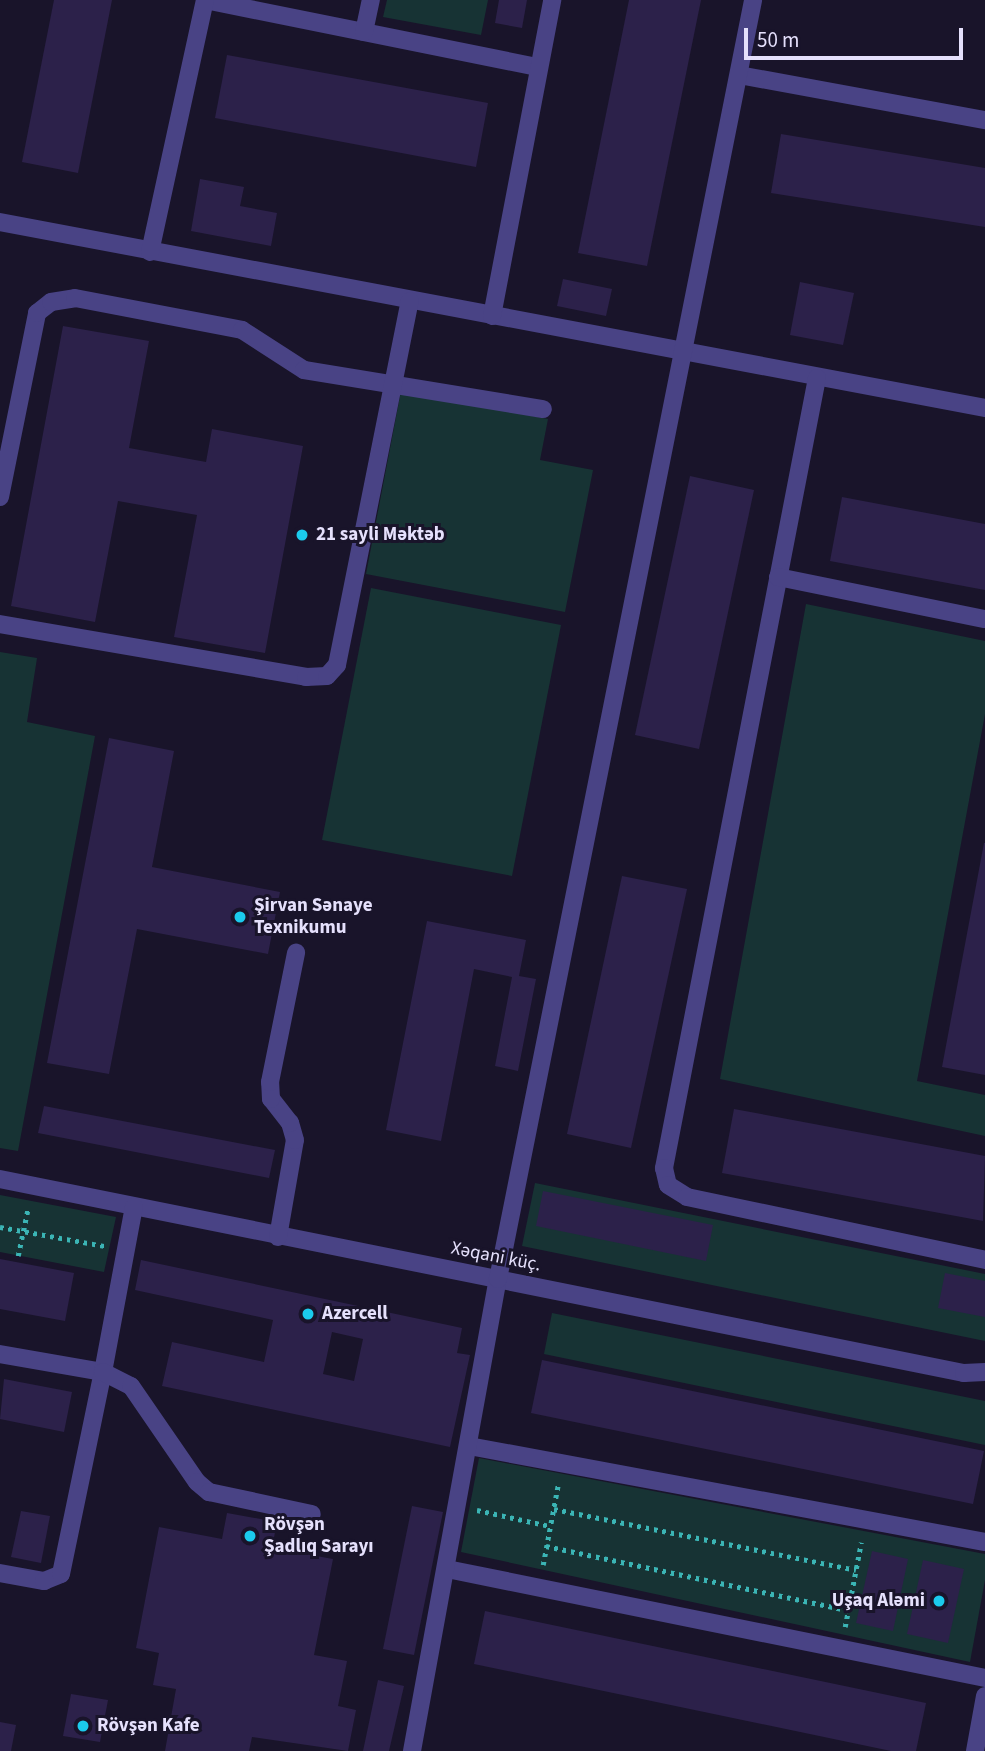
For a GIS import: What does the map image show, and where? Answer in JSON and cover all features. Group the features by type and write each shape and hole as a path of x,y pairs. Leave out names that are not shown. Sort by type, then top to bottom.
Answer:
{"street":[{"path":"150,251 205,0 538,67"},
{"path":"364,32 371,0"},
{"path":"492,316 552,0"},
{"path":"411,1751 447,1569 498,1279 753,0"},
{"path":"739,75 985,120"},
{"path":"0,222 682,354 985,408"},
{"path":"0,497 37,313 51,302 75,298 242,330 304,370 543,409"},
{"path":"0,624 306,677 327,676 337,665 410,301"},
{"path":"817,378 664,1168 668,1185 687,1197 985,1260"},
{"path":"778,578 985,619"},
{"path":"278,1237 295,1140 290,1123 271,1099 270,1082 296,953"},
{"name":"Xəqani küç.","path":"0,1179 964,1373 985,1372"},
{"path":"0,1573 44,1581 61,1574 134,1207"},
{"path":"0,1354 103,1372 131,1385 197,1482 209,1492 312,1514"},
{"path":"469,1446 985,1542"},
{"path":"447,1569 985,1678"},
{"path":"975,1751 985,1696"}],"path":[{"path":"18,1256 29,1200"},
{"path":"0,1227 109,1246"},
{"path":"542,1570 560,1474"},
{"path":"470,1508 551,1526"},
{"path":"554,1509 856,1570"},
{"path":"843,1635 864,1531"},
{"path":"547,1546 848,1610"}],"green space":[{"path":"387,0 488,0 481,35 383,17"},
{"path":"401,391 548,419 540,460 593,470 565,612 366,574"},
{"path":"371,588 561,625 512,876 322,840"},
{"path":"806,604 985,641 985,714 917,1081 985,1095 985,1136 720,1079"},
{"path":"0,652 37,658 27,722 95,736 18,1151 0,1148"},
{"path":"535,1183 985,1274 985,1341 522,1246"},
{"path":"0,1195 116,1217 104,1272 0,1252"},
{"path":"552,1313 985,1401 985,1445 544,1354"},
{"path":"479,1458 985,1554 985,1580 970,1662 461,1552"}],"building":[{"path":"54,0 112,0 78,173 22,162"},
{"path":"499,0 527,0 522,28 495,23"},
{"path":"629,0 701,0 647,266 578,253"},
{"path":"227,55 488,103 476,167 215,118"},
{"path":"781,134 985,168 985,227 771,193"},
{"path":"200,179 244,187 240,206 277,213 271,246 191,231"},
{"path":"563,279 612,289 606,316 557,306"},
{"path":"800,282 854,293 843,345 790,335"},
{"path":"63,326 149,341 129,448 206,462 212,429 303,446 265,653 174,637 197,515 118,501 95,622 11,606"},
{"path":"690,476 754,490 699,749 635,735"},
{"path":"842,497 985,524 985,590 830,561"},
{"path":"109,738 174,751 152,867 280,892 268,954 137,929 109,1074 47,1063"},
{"path":"985,843 985,1075 942,1067"},
{"path":"622,876 687,889 631,1148 567,1134"},
{"path":"427,921 526,940 519,976 536,979 518,1071 495,1066 512,977 474,969 441,1141 386,1130"},
{"path":"44,1106 275,1150 269,1178 38,1133"},
{"path":"734,1109 985,1156 983,1221 722,1173"},
{"path":"543,1191 713,1225 706,1261 536,1226"},
{"path":"0,1259 74,1273 65,1321 0,1309"},
{"path":"141,1260 462,1328 457,1353 470,1355 450,1447 162,1386 172,1342 264,1362 273,1320 135,1290","holes":["332,1332 363,1339 354,1381 323,1374"]},
{"path":"945,1273 985,1281 985,1317 938,1308"},
{"path":"542,1360 984,1451 973,1504 531,1413"},
{"path":"4,1379 72,1392 64,1432 0,1419"},
{"path":"412,1506 443,1512 414,1655 383,1649"},
{"path":"21,1511 50,1516 41,1563 11,1557"},
{"path":"227,1513 277,1522 272,1548 333,1559 314,1655 347,1661 338,1706 356,1710 348,1751 252,1737 249,1751 165,1751 176,1689 153,1685 159,1653 136,1648 159,1527 222,1539"},
{"path":"872,1551 908,1559 893,1631 856,1623"},
{"path":"923,1560 964,1569 948,1643 907,1634"},
{"path":"485,1611 926,1703 916,1751 891,1751 474,1664"},
{"path":"378,1680 404,1686 389,1751 363,1751"},
{"path":"71,1694 108,1700 100,1742 63,1736"},
{"path":"0,1722 16,1725 11,1751 0,1751"}],"place":[{"name":"21 sayli Məktəb","path":"302,535"},
{"name":"Şirvan Sənaye Texnikumu","path":"240,917"},
{"name":"Azercell","path":"308,1314"},
{"name":"Rövşən Şadlıq Sarayı","path":"250,1536"},
{"name":"Uşaq Aləmi","path":"939,1601"},
{"name":"Rövşən Kafe","path":"83,1726"}]}
